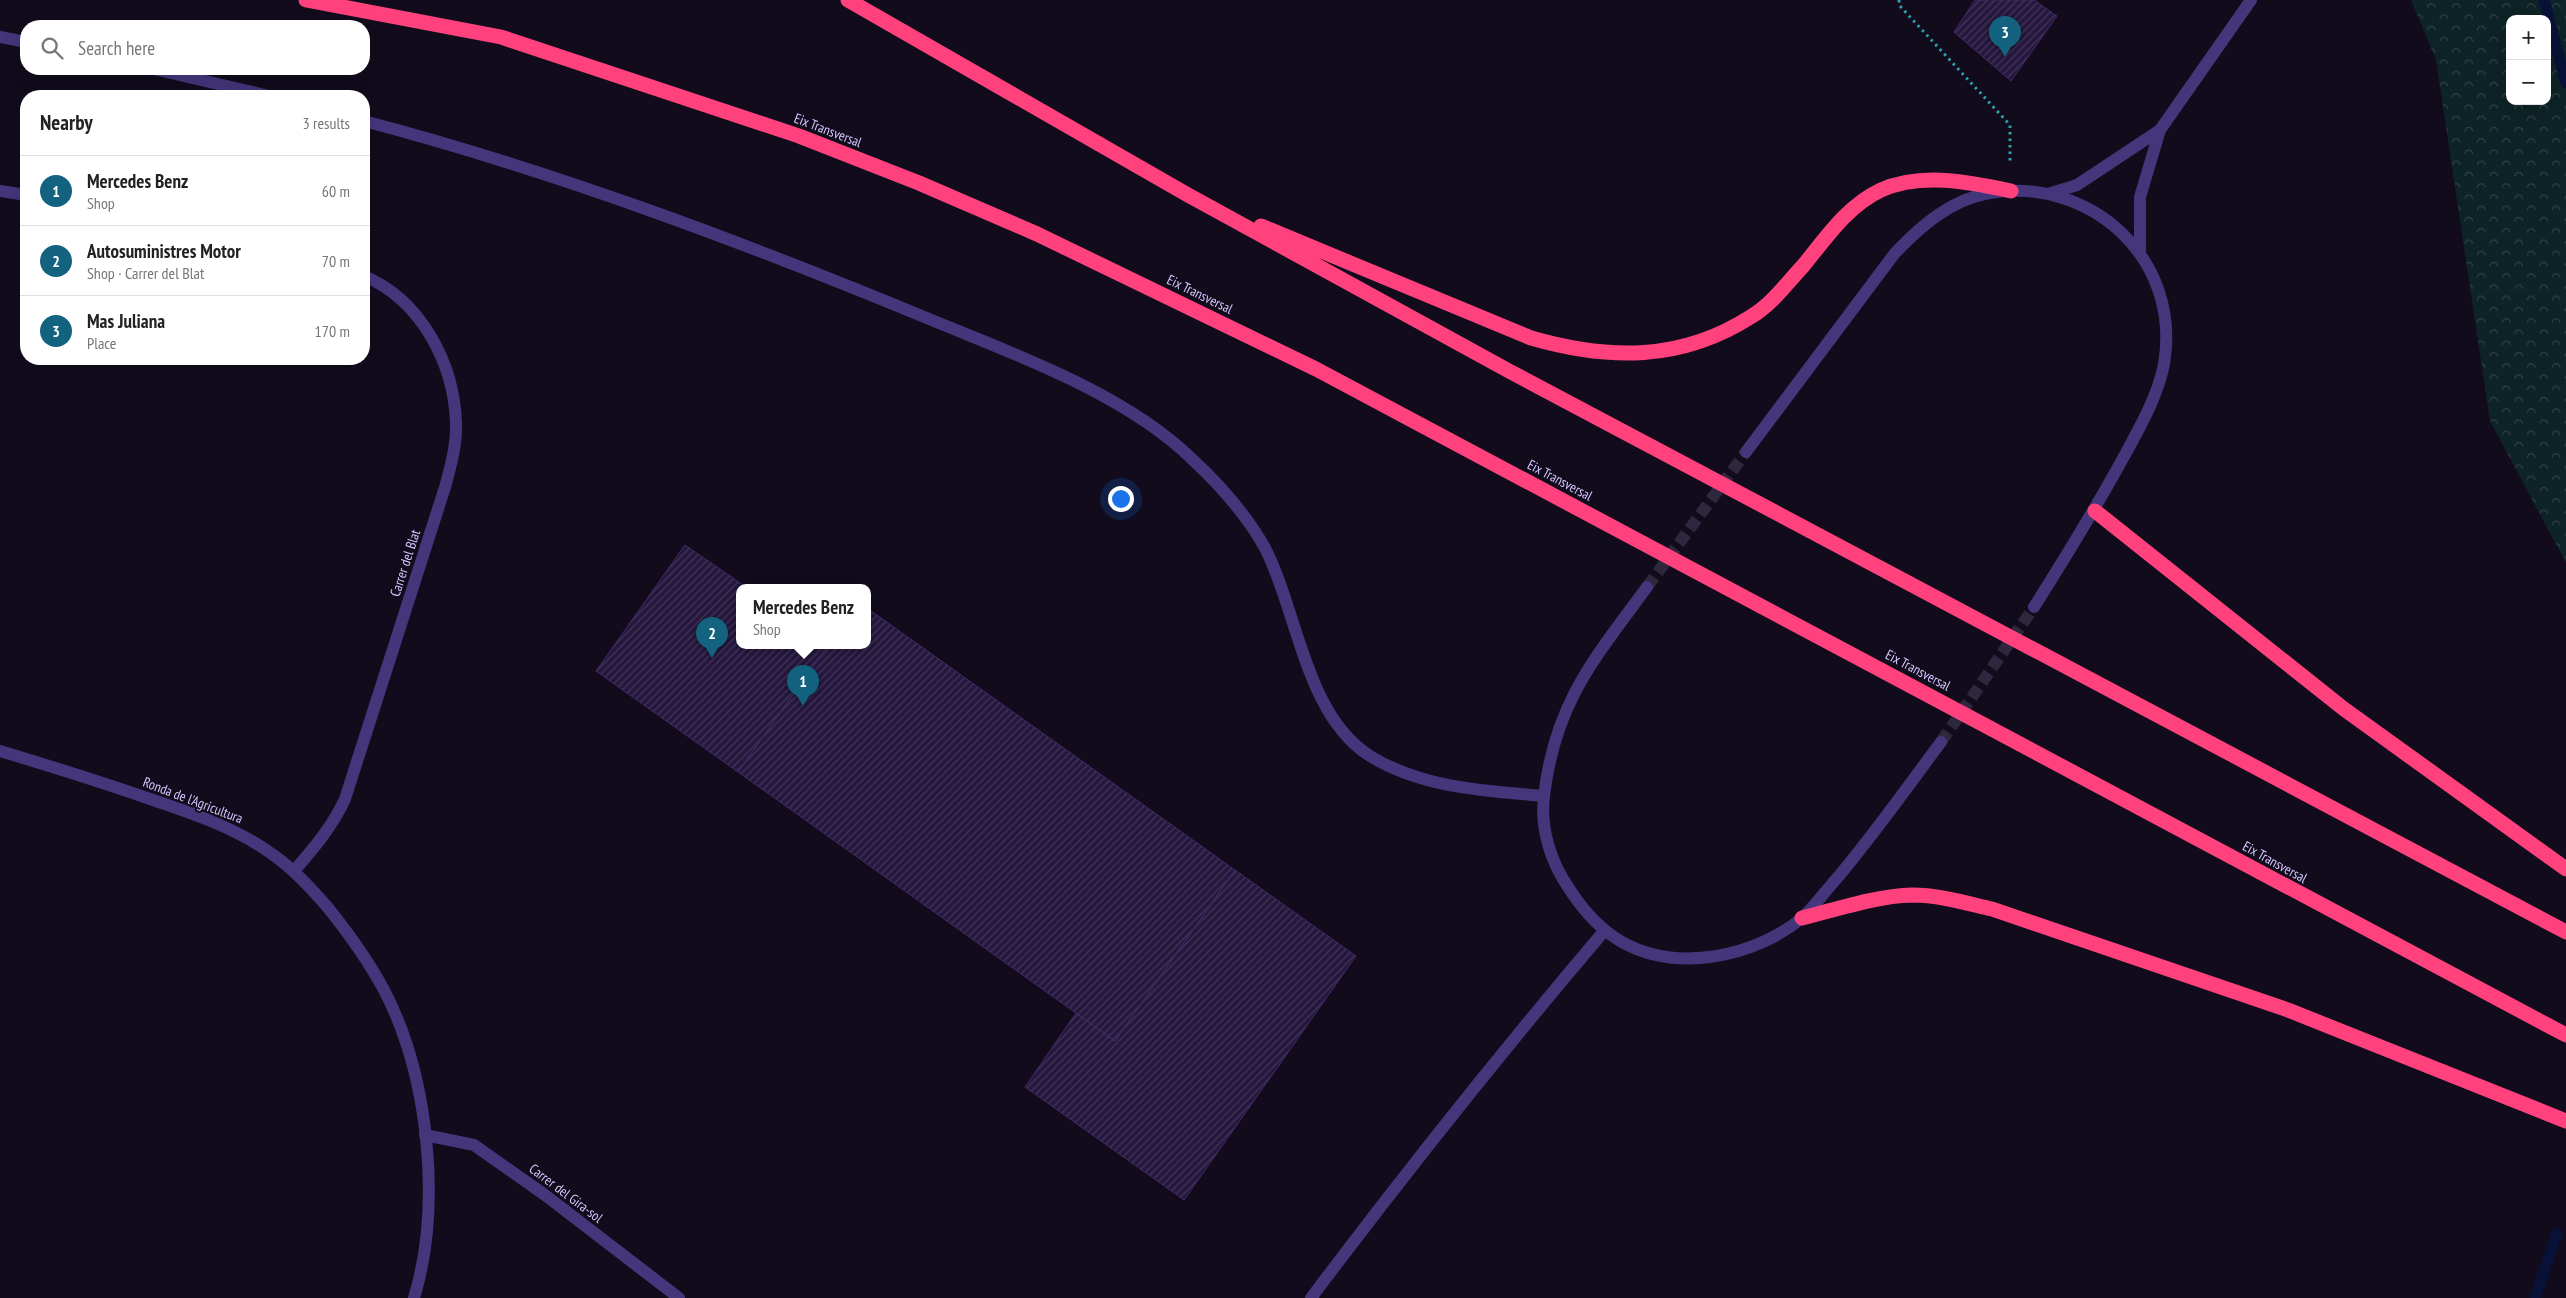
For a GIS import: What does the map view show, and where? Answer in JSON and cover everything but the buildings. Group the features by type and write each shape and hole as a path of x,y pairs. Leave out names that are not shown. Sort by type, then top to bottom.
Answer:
{"highway":[{"name":"Eix Transversal","path":"306,0 501,38 799,136 937,191 1037,234 1178,300 1324,373 2566,1035"},
{"path":"848,0 1188,195 1801,528 2566,932"},
{"path":"1188,195 1530,338 1568,348 1631,354 1652,353 1698,343 1753,316 1784,287 1853,209 1882,190 1914,182 1942,181 1968,182 2011,191"},
{"path":"2094,511 2344,708 2566,869"},
{"path":"1802,918 1889,898 1913,895 1950,898 1992,909 2288,1010 2566,1121"}],"street":[{"path":"2140,252 2140,197 2160,130 2251,0"},
{"path":"0,37 20,41"},
{"path":"180,75 243,90"},
{"path":"370,123 526,169 658,214 833,279 987,343 1086,388 1132,413 1188,454 1249,521 1272,564 1311,670 1330,714 1349,739 1370,756 1425,778 1465,789 1544,796"},
{"path":"2048,194 2077,185 2160,130"},
{"path":"0,191 20,193"},
{"path":"1746,452 1895,253 1912,235 1945,209 1988,194 2011,191 2048,194 2087,206 2106,219 2140,252 2160,296 2165,316 2164,363 2148,410 2094,511 2034,607"},
{"name":"Carrer del Blat","path":"294,871 319,843 345,799 446,484 454,451 456,425 454,394 438,349 422,323 402,300 370,279"},
{"path":"1647,587 1586,670 1565,710 1552,749 1544,796 1543,817 1553,860 1575,898 1605,930 1622,942 1642,951 1687,959 1709,957 1750,947 1802,918 1853,860 1941,742"},
{"name":"Ronda de l'Agricultura","path":"0,751 90,778 211,821 273,854 294,871 345,928 384,990 398,1021 410,1058 425,1136 430,1209 420,1281 414,1298"},
{"path":"1311,1298 1400,1181 1545,1001 1605,930"},
{"name":"Carrer del Gira-sol","path":"425,1136 474,1145 545,1195 679,1298"}],"path":[{"path":"1899,0 1899,6 2010,126 2011,191"}],"green space":[{"path":"2411,0 2566,0 2566,563 2490,421 2436,60"}],"waterway":[{"path":"2544,0 2566,83"},
{"path":"2535,1298 2557,1233"}],"tunnel":[{"path":"1647,587 1746,452"},
{"path":"1941,742 2034,607"}],"place":[{"name":"Mas Juliana","path":"2005,57"},
{"name":"Autosuministres Motor","path":"712,658"},
{"name":"Mercedes Benz","path":"803,706"}]}
